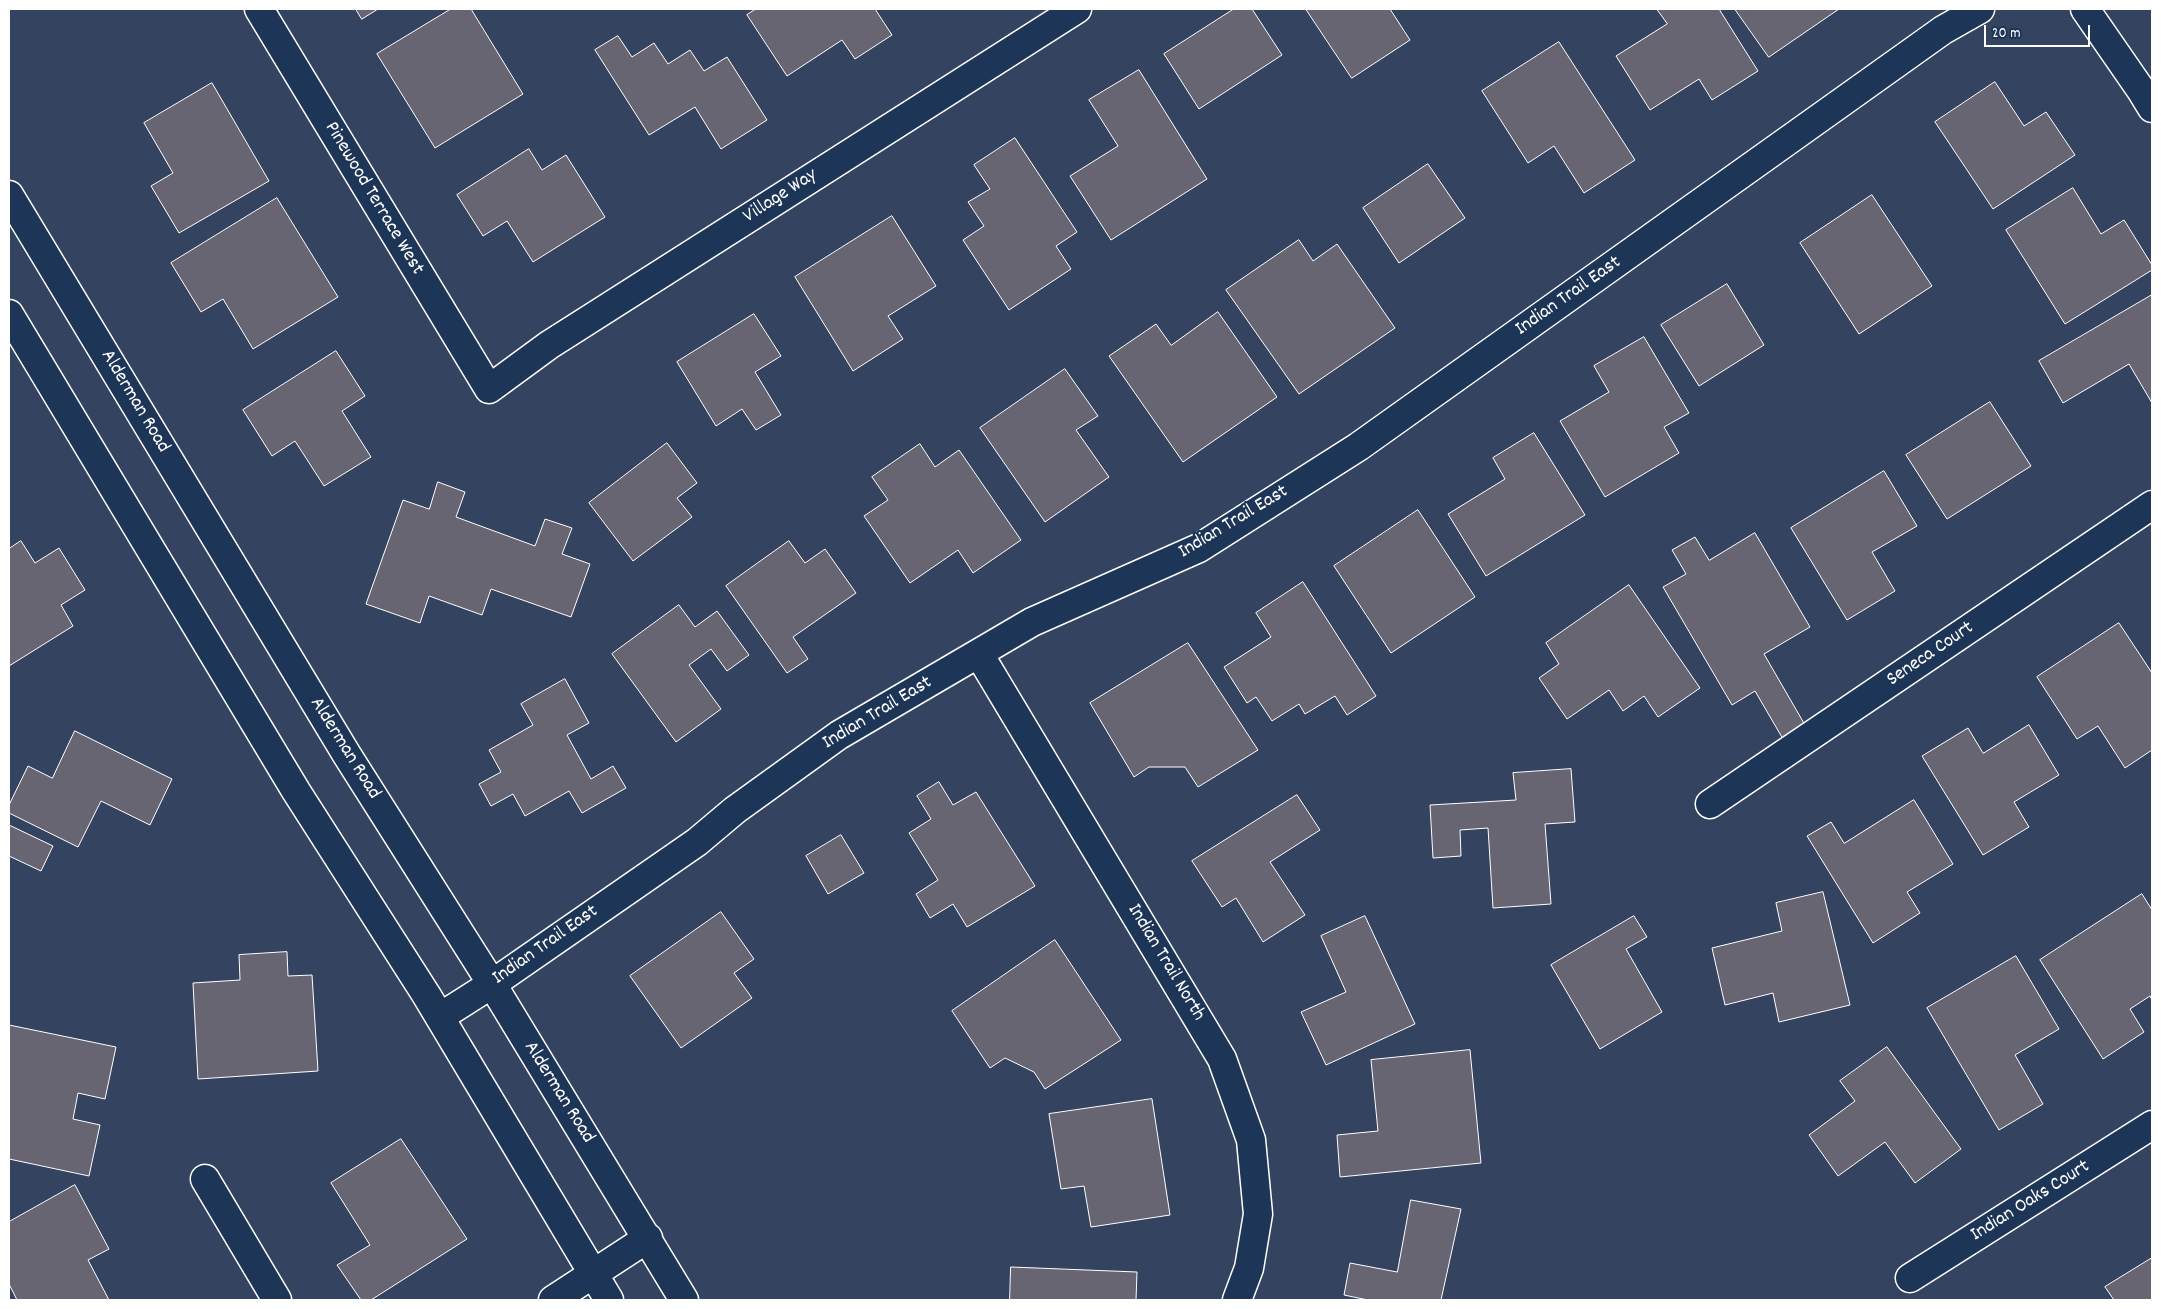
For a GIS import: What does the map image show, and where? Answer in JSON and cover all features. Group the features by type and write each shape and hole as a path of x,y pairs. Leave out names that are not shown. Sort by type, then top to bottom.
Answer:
{"street":[{"name":"Pinewood Terrace West","path":"259,9 489,390"},
{"name":"Village Way","path":"489,390 549,345 1076,9"},
{"name":"Indian Trail East","path":"440,1017 492,984 697,842 735,810 839,735 1032,622 1199,548 1358,447 1943,30 1980,9"},
{"path":"2085,9 2142,90 2152,108"},
{"name":"Alderman Road","path":"9,195 347,755 492,984 684,1300"},
{"path":"9,314 296,792 440,1017 610,1300"},
{"name":"Seneca Court","path":"1710,804 2152,505"},
{"name":"Indian Trail North","path":"979,654 1222,1059 1251,1140 1258,1214 1249,1268 1237,1300"},
{"name":"Indian Oaks Court","path":"1910,1278 2152,1126"},
{"path":"204,1179 277,1300"},
{"path":"553,1300 593,1272 648,1238"}],"building":[{"path":"356,9 378,9 362,19"},
{"path":"451,9 471,9 523,94 435,148 377,54"},
{"path":"756,9 875,9 892,35 855,59 842,40 787,76 747,15"},
{"path":"1234,9 1252,9 1282,55 1199,109 1164,54"},
{"path":"1306,9 1390,9 1410,40 1352,78"},
{"path":"1657,9 1719,9 1758,71 1712,100 1699,79 1650,110 1616,56 1667,24"},
{"path":"1735,9 1839,9 1769,57"},
{"path":"618,36 632,57 654,43 668,64 690,50 704,71 727,57 767,120 721,149 695,107 649,135 595,50"},
{"path":"1559,42 1635,160 1584,193 1554,146 1528,163 1482,91"},
{"path":"1139,70 1207,179 1111,240 1070,176 1118,146 1089,100"},
{"path":"1995,82 2024,126 2046,112 2075,155 1993,209 1935,122"},
{"path":"212,83 269,181 179,233 151,186 173,173 144,123"},
{"path":"1015,138 1077,232 1056,246 1071,269 1009,310 963,240 984,226 968,202 990,189 974,165"},
{"path":"529,149 542,170 566,155 605,217 533,262 507,221 483,236 457,195"},
{"path":"1428,164 1465,218 1399,263 1363,208"},
{"path":"2073,188 2101,234 2124,220 2152,265 2152,270 2065,324 2006,230"},
{"path":"1872,195 1932,286 1859,334 1800,243"},
{"path":"277,198 338,297 253,349 223,299 201,312 171,263"},
{"path":"892,216 936,286 888,316 903,339 853,371 795,277"},
{"path":"1299,240 1313,261 1337,244 1395,328 1299,394 1226,290"},
{"path":"1727,284 1764,345 1699,386 1661,325"},
{"path":"2152,295 2152,403 2129,364 2063,403 2039,361"},
{"path":"1218,312 1277,397 1183,462 1109,356 1156,324 1171,345"},
{"path":"754,314 781,356 755,372 781,415 756,430 742,409 716,426 677,362"},
{"path":"1644,337 1689,413 1664,427 1679,453 1605,497 1560,421 1609,392 1594,366"},
{"path":"336,351 365,396 342,411 371,457 324,486 295,441 272,456 243,410"},
{"path":"1065,369 1098,416 1076,430 1109,477 1045,522 980,428"},
{"path":"1990,402 2031,466 1947,519 1906,455"},
{"path":"1534,433 1585,515 1486,576 1448,514 1505,479 1493,458"},
{"path":"667,443 697,483 677,498 692,517 633,561 589,503"},
{"path":"920,444 935,467 959,450 1021,540 973,573 958,550 910,583 864,516 888,500 872,477"},
{"path":"1884,471 1917,526 1872,552 1895,591 1847,620 1791,528"},
{"path":"438,482 465,492 456,517 535,546 545,519 572,528 562,554 590,564 571,617 491,589 482,615 429,596 420,623 366,604 403,500 429,509"},
{"path":"1418,510 1475,597 1391,653 1334,566"},
{"path":"1755,533 1810,627 1764,654 1805,725 1783,739 1755,691 1732,705 1663,587 1686,574 1672,550 1695,537 1709,560"},
{"path":"21,541 35,563 59,548 85,590 61,605 73,626 9,666 9,549"},
{"path":"789,541 805,563 825,549 856,593 793,637 808,659 787,673 726,586"},
{"path":"1303,582 1376,696 1347,715 1335,696 1305,714 1299,704 1272,721 1256,697 1247,703 1224,667 1271,637 1256,613"},
{"path":"1629,585 1700,688 1658,717 1644,696 1623,711 1609,690 1567,719 1539,678 1559,664 1546,643"},
{"path":"679,605 695,627 717,611 749,655 727,671 711,649 689,665 721,709 676,742 612,654"},
{"path":"2119,623 2152,673 2152,750 2125,768 2098,726 2077,739 2037,677"},
{"path":"1188,643 1258,750 1198,787 1185,767 1149,767 1134,777 1090,703"},
{"path":"565,679 589,723 567,735 591,779 613,766 626,788 582,813 569,791 525,816 513,794 491,806 479,784 501,772 489,750 533,725 521,704"},
{"path":"2029,725 2059,775 2014,802 2029,827 1983,855 1922,756 1968,728 1983,753"},
{"path":"75,731 172,779 150,825 101,801 78,847 9,813 9,805 28,766 52,778"},
{"path":"1571,769 1575,822 1545,824 1551,904 1493,908 1488,828 1460,830 1461,856 1433,858 1430,805 1516,800 1513,773"},
{"path":"939,782 953,805 976,792 1035,886 967,927 953,904 930,918 916,894 938,880 909,833 931,819 917,796"},
{"path":"1297,795 1320,830 1270,862 1305,915 1263,942 1236,898 1222,907 1192,861"},
{"path":"1914,800 1953,864 1907,892 1920,913 1873,943 1807,836 1831,822 1844,843"},
{"path":"9,825 53,846 41,871 9,856"},
{"path":"841,835 864,873 828,894 806,856"},
{"path":"1823,892 1850,1005 1779,1022 1773,993 1725,1005 1712,948 1782,931 1776,903"},
{"path":"2142,894 2152,910 2152,1000 2150,996 2130,1009 2144,1032 2103,1059 2040,960"},
{"path":"721,912 754,959 734,973 752,998 681,1048 630,976"},
{"path":"1365,916 1415,1024 1326,1065 1301,1012 1346,992 1321,936"},
{"path":"1634,916 1647,937 1626,949 1662,1012 1600,1049 1551,965"},
{"path":"1055,940 1121,1040 1045,1089 1034,1072 1005,1058 990,1068 952,1011"},
{"path":"287,952 288,976 312,975 318,1071 198,1079 193,983 240,980 239,955"},
{"path":"2016,956 2059,1029 2015,1055 2043,1104 1999,1130 1927,1008"},
{"path":"9,1025 116,1047 105,1099 78,1093 73,1119 100,1125 89,1176 9,1159"},
{"path":"1887,1047 1961,1149 1915,1183 1885,1142 1838,1176 1809,1135 1855,1101 1840,1081"},
{"path":"1470,1050 1481,1163 1340,1177 1337,1135 1378,1131 1371,1060"},
{"path":"1152,1099 1170,1215 1091,1227 1084,1186 1061,1189 1049,1114"},
{"path":"401,1139 467,1239 371,1300 361,1300 337,1265 370,1245 331,1183"},
{"path":"75,1185 109,1249 88,1260 109,1300 17,1300 9,1284 9,1222"},
{"path":"1411,1200 1461,1209 1441,1300 1368,1300 1344,1295 1350,1263 1397,1272"},
{"path":"2152,1258 2152,1300 2114,1300 2105,1287"},
{"path":"1011,1267 1137,1272 1136,1300 1010,1300"}]}
